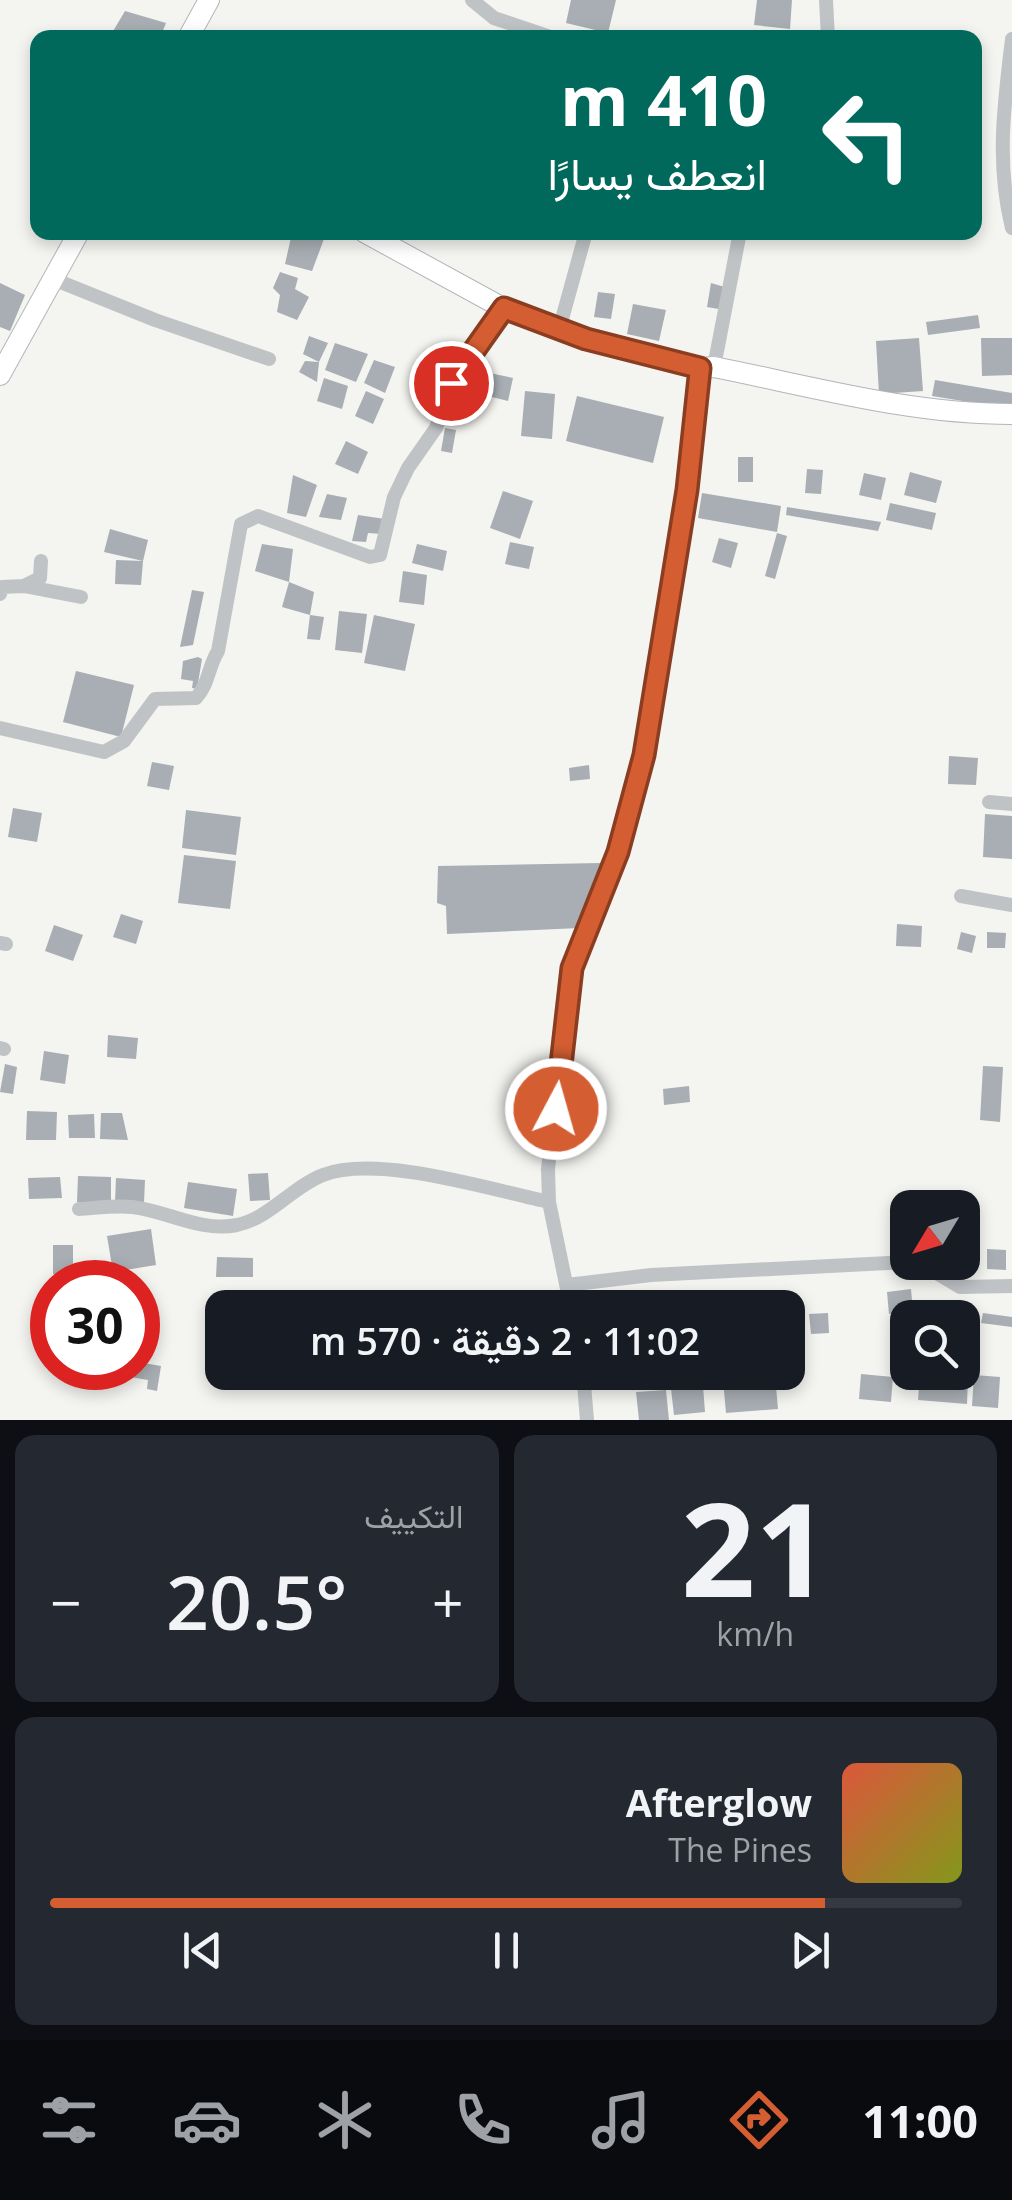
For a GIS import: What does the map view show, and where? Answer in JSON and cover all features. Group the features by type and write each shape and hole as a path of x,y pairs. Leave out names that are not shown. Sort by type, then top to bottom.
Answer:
{"street":[{"path":"193,30 210,0"},
{"path":"472,0 494,18 529,30"},
{"path":"826,0 828,30"},
{"path":"1012,39 1002,124 1002,182 1012,228"},
{"path":"0,374 75,240"},
{"path":"379,240 504,308 559,330 707,367 942,412 1012,414"},
{"path":"559,330 584,240"},
{"path":"568,1290 549,1202 548,1168 572,968 618,852 640,774 707,367 738,240"},
{"path":"53,279 155,320 269,358"},
{"path":"0,728 104,752 124,741 155,699 196,698 205,688 218,651 246,518 274,520 370,557 380,555 394,497 408,468 436,428 458,370 504,308"},
{"path":"24,586 40,578 40,560"},
{"path":"0,594 2,587 24,586 81,598"},
{"path":"988,802 1012,804"},
{"path":"962,896 1012,905"},
{"path":"78,1209 133,1207 174,1220 235,1225 250,1221 324,1174 351,1170 457,1179 549,1202"},
{"path":"567,1285 650,1275 890,1263"},
{"path":"948,1280 960,1287 1012,1286"},
{"path":"584,1390 587,1420"}],"building":[{"path":"571,0 616,0 609,30 566,23"},
{"path":"757,0 792,0 790,29 754,25"},
{"path":"125,11 166,23 163,30 114,30"},
{"path":"290,240 324,240 312,271 285,264"},
{"path":"280,272 298,278 295,289 309,297 297,320 277,312 280,295 273,288"},
{"path":"0,283 25,295 10,331 0,327"},
{"path":"711,283 728,288 724,310 707,307"},
{"path":"598,292 615,294 611,319 594,317"},
{"path":"633,304 666,310 659,341 627,334"},
{"path":"978,315 980,328 928,335 926,322"},
{"path":"309,336 328,343 319,362 303,354"},
{"path":"919,338 923,391 879,394 876,341"},
{"path":"981,338 1012,338 1012,375 982,376"},
{"path":"335,343 368,354 356,382 325,370"},
{"path":"374,360 395,367 385,393 364,383"},
{"path":"305,361 319,362 317,382 299,372"},
{"path":"485,372 513,378 508,401 480,394"},
{"path":"324,378 348,386 342,409 317,401"},
{"path":"935,380 1012,393 1012,409 932,396"},
{"path":"366,391 384,399 373,424 355,416"},
{"path":"525,391 555,394 552,439 521,436"},
{"path":"577,396 664,417 653,463 566,441"},
{"path":"445,428 456,430 452,453 441,451"},
{"path":"346,441 368,452 358,474 335,464"},
{"path":"738,457 753,457 753,482 738,482"},
{"path":"807,469 823,470 821,494 805,493"},
{"path":"910,472 942,481 936,503 904,495"},
{"path":"864,473 886,478 881,500 859,495"},
{"path":"293,475 317,485 306,517 287,513"},
{"path":"503,491 533,501 520,539 490,528"},
{"path":"702,493 781,506 777,532 698,518"},
{"path":"327,494 347,498 341,520 319,517"},
{"path":"890,503 936,513 932,530 886,520"},
{"path":"787,507 881,522 878,531 786,515"},
{"path":"358,515 385,519 382,534 368,533 366,542 352,541"},
{"path":"110,529 148,540 143,561 104,552"},
{"path":"777,533 787,536 775,579 765,576"},
{"path":"719,538 738,543 731,568 712,562"},
{"path":"510,542 534,547 529,569 505,564"},
{"path":"262,544 293,549 289,582 255,571"},
{"path":"417,544 447,551 443,571 412,563"},
{"path":"116,560 143,561 141,585 115,584"},
{"path":"403,571 427,575 424,605 399,602"},
{"path":"289,582 314,592 310,615 282,607"},
{"path":"192,590 204,592 193,645 180,647"},
{"path":"339,611 367,614 362,653 335,650"},
{"path":"310,615 324,617 320,640 307,639"},
{"path":"374,615 415,624 405,671 364,663"},
{"path":"202,659 197,689 192,688 193,681 181,679 183,661"},
{"path":"76,671 134,685 121,737 63,722"},
{"path":"949,756 978,758 976,785 948,784"},
{"path":"152,762 174,766 169,790 147,786"},
{"path":"589,765 590,779 570,781 569,768"},
{"path":"13,808 42,813 37,842 8,837"},
{"path":"186,810 241,817 236,855 182,848"},
{"path":"985,814 1012,816 1012,859 983,857"},
{"path":"184,855 236,861 230,909 178,903"},
{"path":"601,863 579,928 447,934 446,906 437,903 438,866"},
{"path":"121,914 143,921 136,944 113,937"},
{"path":"897,924 922,926 921,947 896,946"},
{"path":"54,925 83,935 73,961 45,951"},
{"path":"961,932 976,936 972,953 957,949"},
{"path":"987,932 1006,933 1005,948 987,948"},
{"path":"108,1035 138,1038 136,1059 107,1057"},
{"path":"44,1051 69,1055 65,1084 40,1080"},
{"path":"5,1064 17,1067 13,1094 0,1092"},
{"path":"983,1066 1003,1067 1000,1122 980,1120"},
{"path":"689,1086 690,1102 664,1105 663,1089"},
{"path":"27,1111 57,1112 56,1140 26,1140"},
{"path":"101,1113 122,1113 128,1140 100,1139"},
{"path":"94,1114 95,1138 69,1138 68,1115"},
{"path":"268,1173 270,1200 250,1201 248,1174"},
{"path":"78,1176 111,1177 111,1203 77,1202"},
{"path":"60,1177 62,1198 29,1199 28,1178"},
{"path":"116,1178 145,1180 144,1203 115,1202"},
{"path":"188,1182 237,1189 233,1216 184,1208"},
{"path":"151,1229 155,1260 111,1260 107,1236"},
{"path":"53,1245 73,1245 73,1260 53,1260"},
{"path":"987,1249 1006,1250 1006,1270 987,1269"},
{"path":"217,1257 253,1258 253,1277 216,1277"},
{"path":"911,1289 912,1300 890,1300 889,1314 887,1292"},
{"path":"828,1313 829,1333 811,1334 809,1314"},
{"path":"983,1313 1012,1317 1012,1327 981,1323"},
{"path":"861,1374 890,1377 891,1402 859,1399"},
{"path":"980,1375 1000,1377 998,1408 972,1406 973,1390 980,1390"},
{"path":"666,1390 669,1420 639,1420 636,1392"},
{"path":"671,1390 703,1390 705,1412 674,1415"},
{"path":"724,1390 776,1390 778,1409 726,1413"},
{"path":"919,1390 968,1390 967,1404 918,1400"}],"route":[{"path":"451,383 504,308 586,339 700,368 687,490 644,755 618,852 572,968 556,1109"}]}
